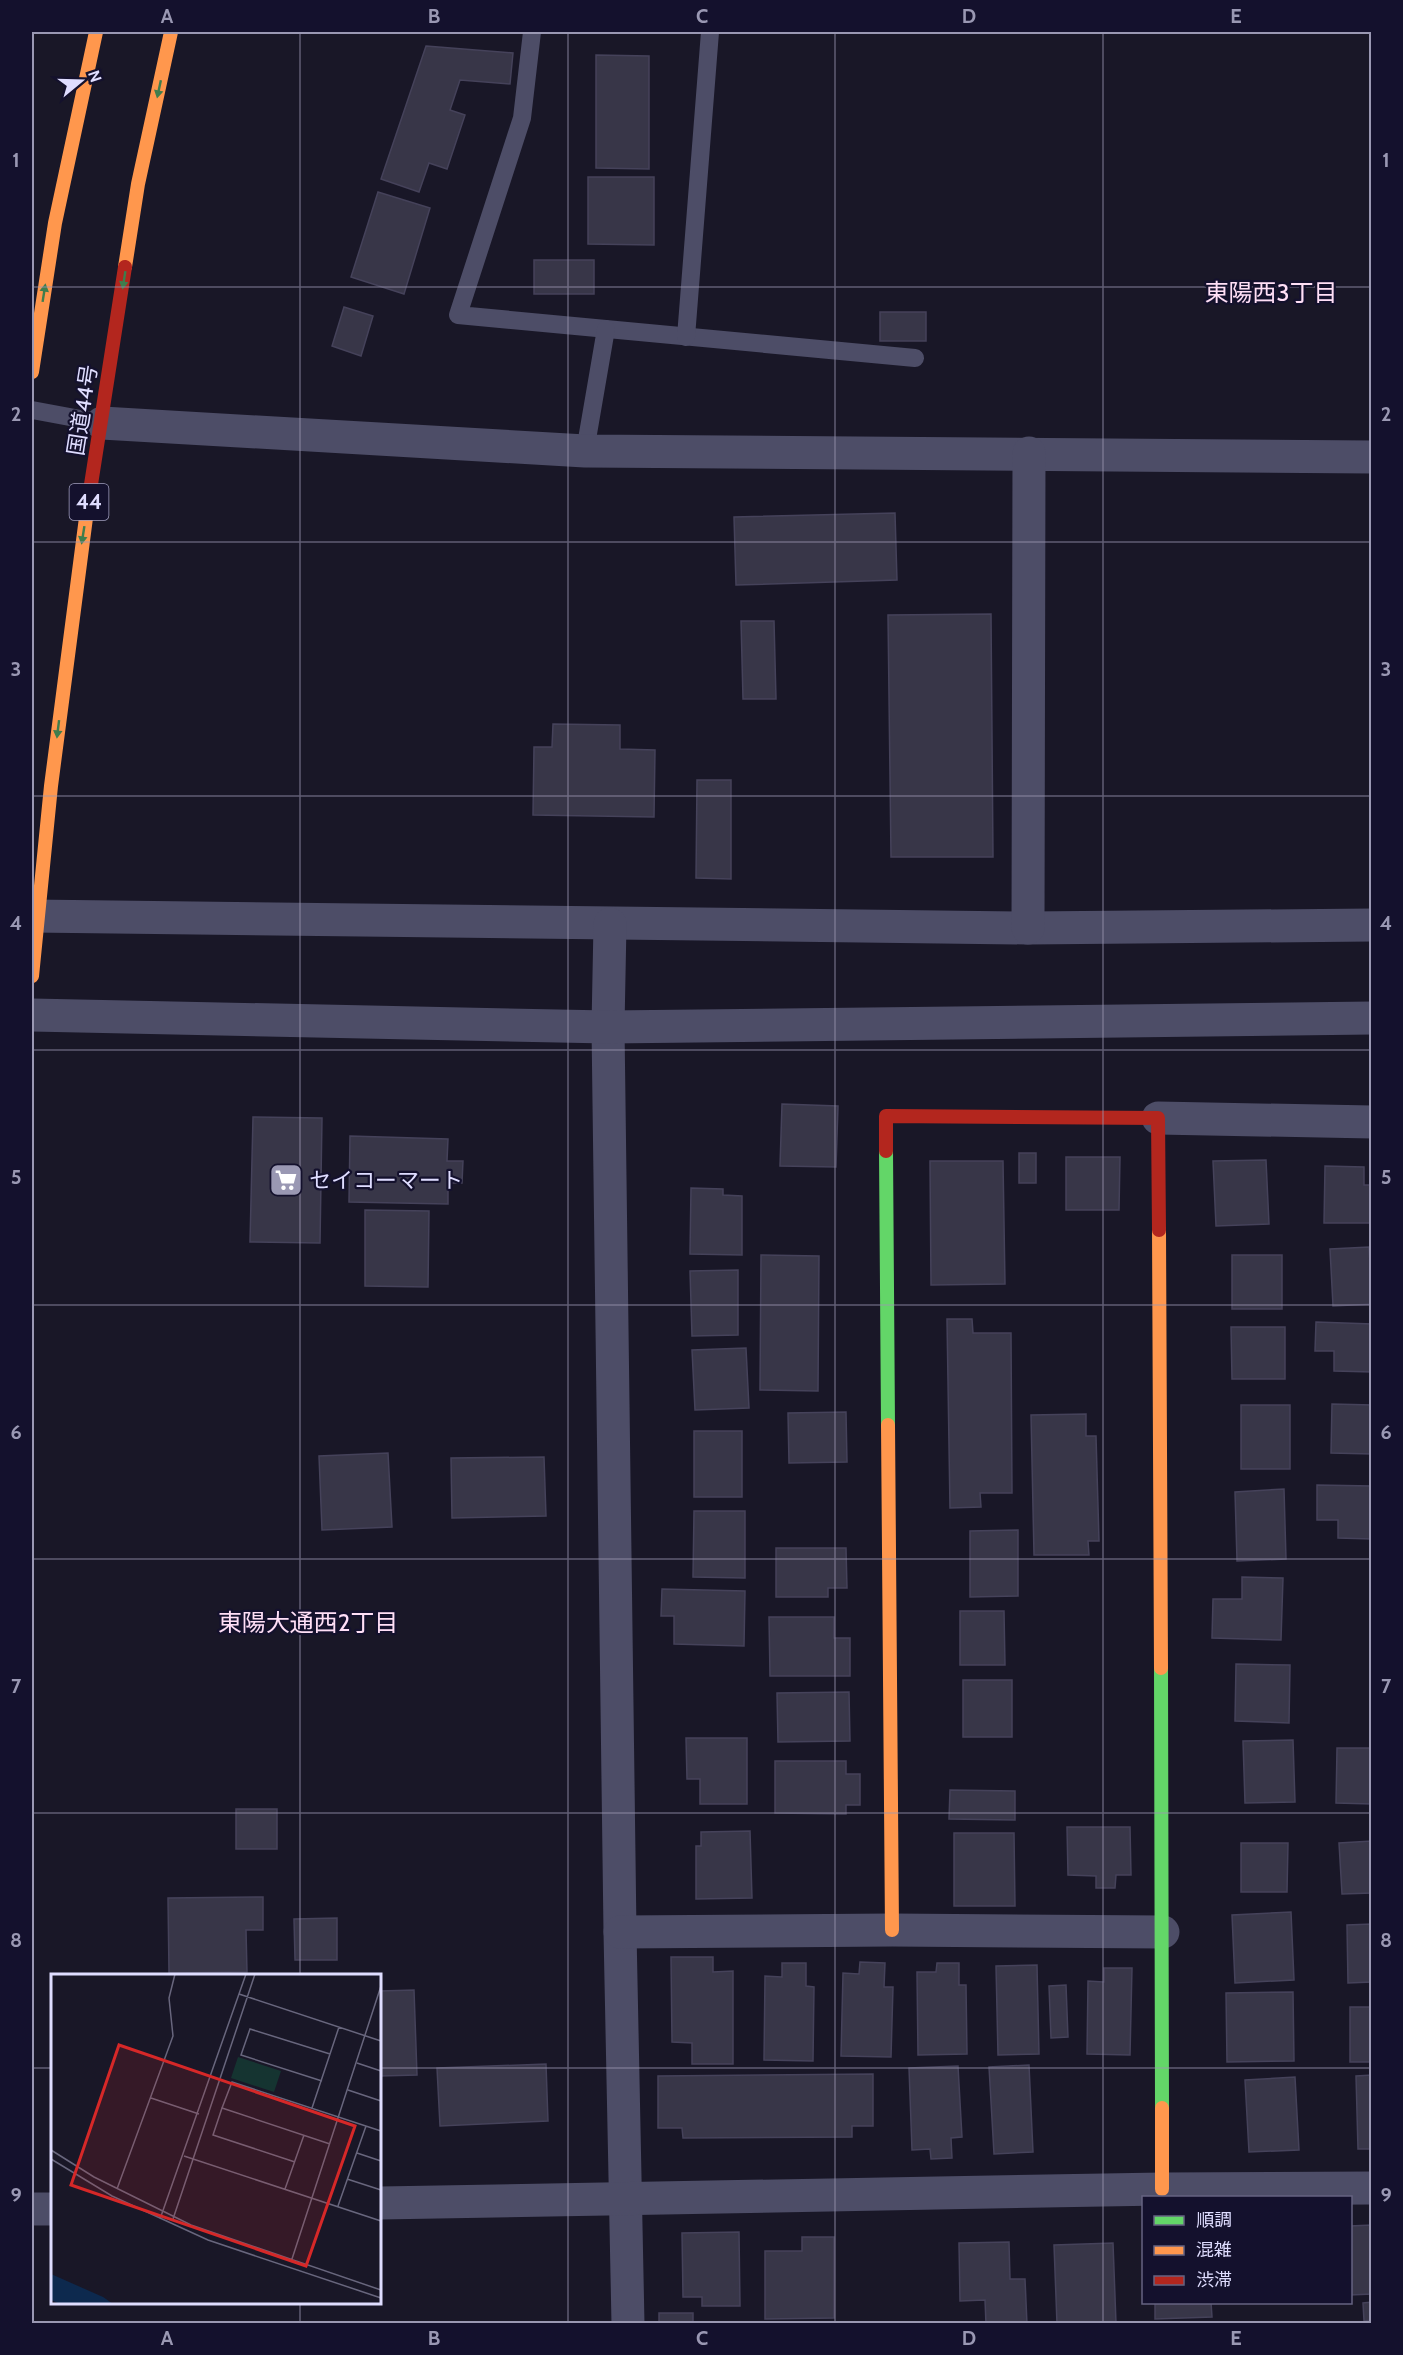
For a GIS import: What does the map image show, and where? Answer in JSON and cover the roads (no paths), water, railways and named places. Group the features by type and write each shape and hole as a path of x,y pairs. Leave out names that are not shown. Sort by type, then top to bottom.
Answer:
{"main road":[{"path":"32,372 55,223 96,32"},
{"name":"国道44号","path":"32,976 35,916 79,560 138,184 171,32"},
{"path":"892,1930 886,1116 1158,1118 1163,1932 1162,2189"}],"street":[{"path":"102,423 585,451 1371,457"},
{"path":"1028,928 1029,453"},
{"path":"35,916 1028,928 1371,925"},
{"path":"610,924 608,1028 620,1932 628,2324"},
{"path":"32,1015 608,1028 1371,1018"},
{"path":"1158,1118 1371,1122"},
{"path":"620,1932 892,1930 1163,1932"},
{"path":"381,2203 1162,2189 1371,2188"},
{"path":"32,2209 51,2209"}],"lane":[{"path":"532,32 522,118 458,315 915,358"},
{"path":"686,337 710,32"},
{"path":"585,451 606,329"},
{"path":"32,410 102,423"}],"place":[{"name":"セイコーマート","path":"286,1180"}],"district":[{"name":"東陽西3丁目","path":"1271,293"},
{"name":"東陽大通西2丁目","path":"308,1623"}]}
